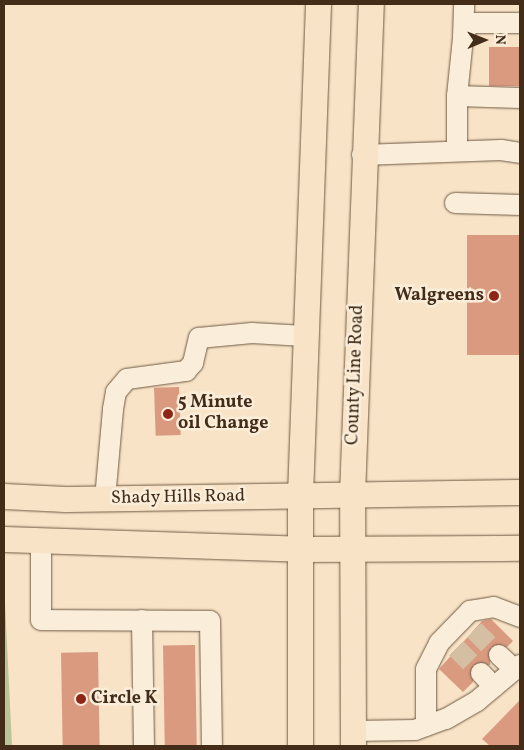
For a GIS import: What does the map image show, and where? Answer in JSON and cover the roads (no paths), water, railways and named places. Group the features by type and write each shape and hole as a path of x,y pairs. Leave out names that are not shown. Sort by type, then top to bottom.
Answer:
{"main road":[{"path":"300,746 300,495 318,4"},
{"name":"County Line Road","path":"353,738 352,494 362,155 371,4"},
{"name":"Shady Hills Road","path":"4,496 105,498 520,492"},
{"path":"4,539 41,542 300,549 520,548"}],"street":[{"path":"456,151 457,96 464,4"},
{"path":"462,38 469,23 520,23"},
{"path":"457,96 520,98"},
{"path":"362,155 456,151 520,153"},
{"path":"455,203 520,205"},
{"path":"105,498 116,392 127,379 186,370 193,363 200,338 252,333 305,336"},
{"path":"41,542 41,620 210,620 212,746"},
{"path":"426,726 426,669 468,624 470,611 494,607 520,617"},
{"path":"142,620 144,746"},
{"path":"499,655 518,668"},
{"path":"353,738 426,726 470,706 488,680 518,668"}],"tunnel":[{"path":"474,630 499,655"},
{"path":"456,648 481,673"}],"place":[{"name":"Walgreens","path":"494,296"},
{"name":"5 Minute oil Change","path":"168,414"},
{"name":"Circle K","path":"81,699"}]}
